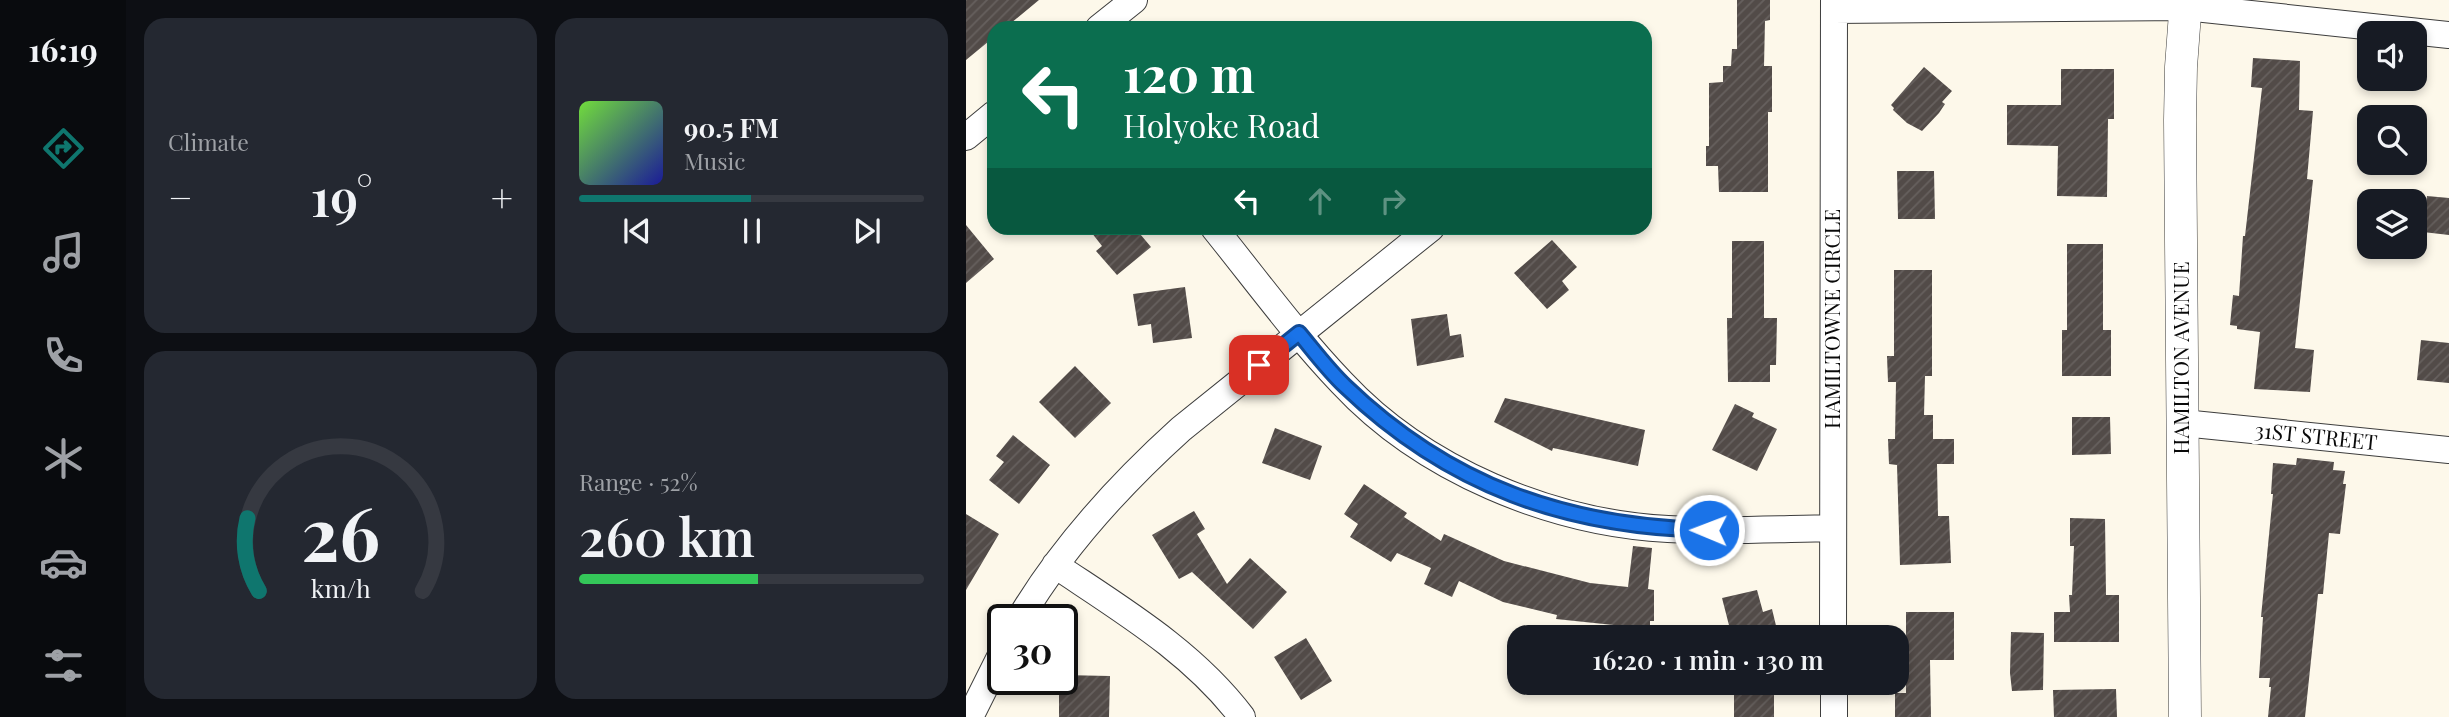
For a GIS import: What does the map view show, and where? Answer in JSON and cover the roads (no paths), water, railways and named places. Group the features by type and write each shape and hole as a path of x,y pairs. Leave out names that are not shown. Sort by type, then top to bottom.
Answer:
{"street":[{"path":"1108,21 1134,0"},
{"path":"1834,5 2185,4 2449,35"},
{"name":"HAMILTON AVENUE","path":"2185,4 2180,120 2185,717"},
{"name":"HAMILTOWNE CIRCLE","path":"1833,625 1834,5"},
{"path":"966,137 987,120"},
{"path":"1220,235 1342,384 1394,429 1458,470 1526,500 1561,512 1605,522 1666,529 1832,528"},
{"path":"1029,604 1055,565 1115,492 1145,461 1422,235"},
{"name":"31ST STREET","path":"2183,424 2449,450"},
{"path":"1055,565 1172,646 1229,700 1242,717"},
{"path":"970,717 987,683"},
{"path":"1834,695 1834,717"}]}
